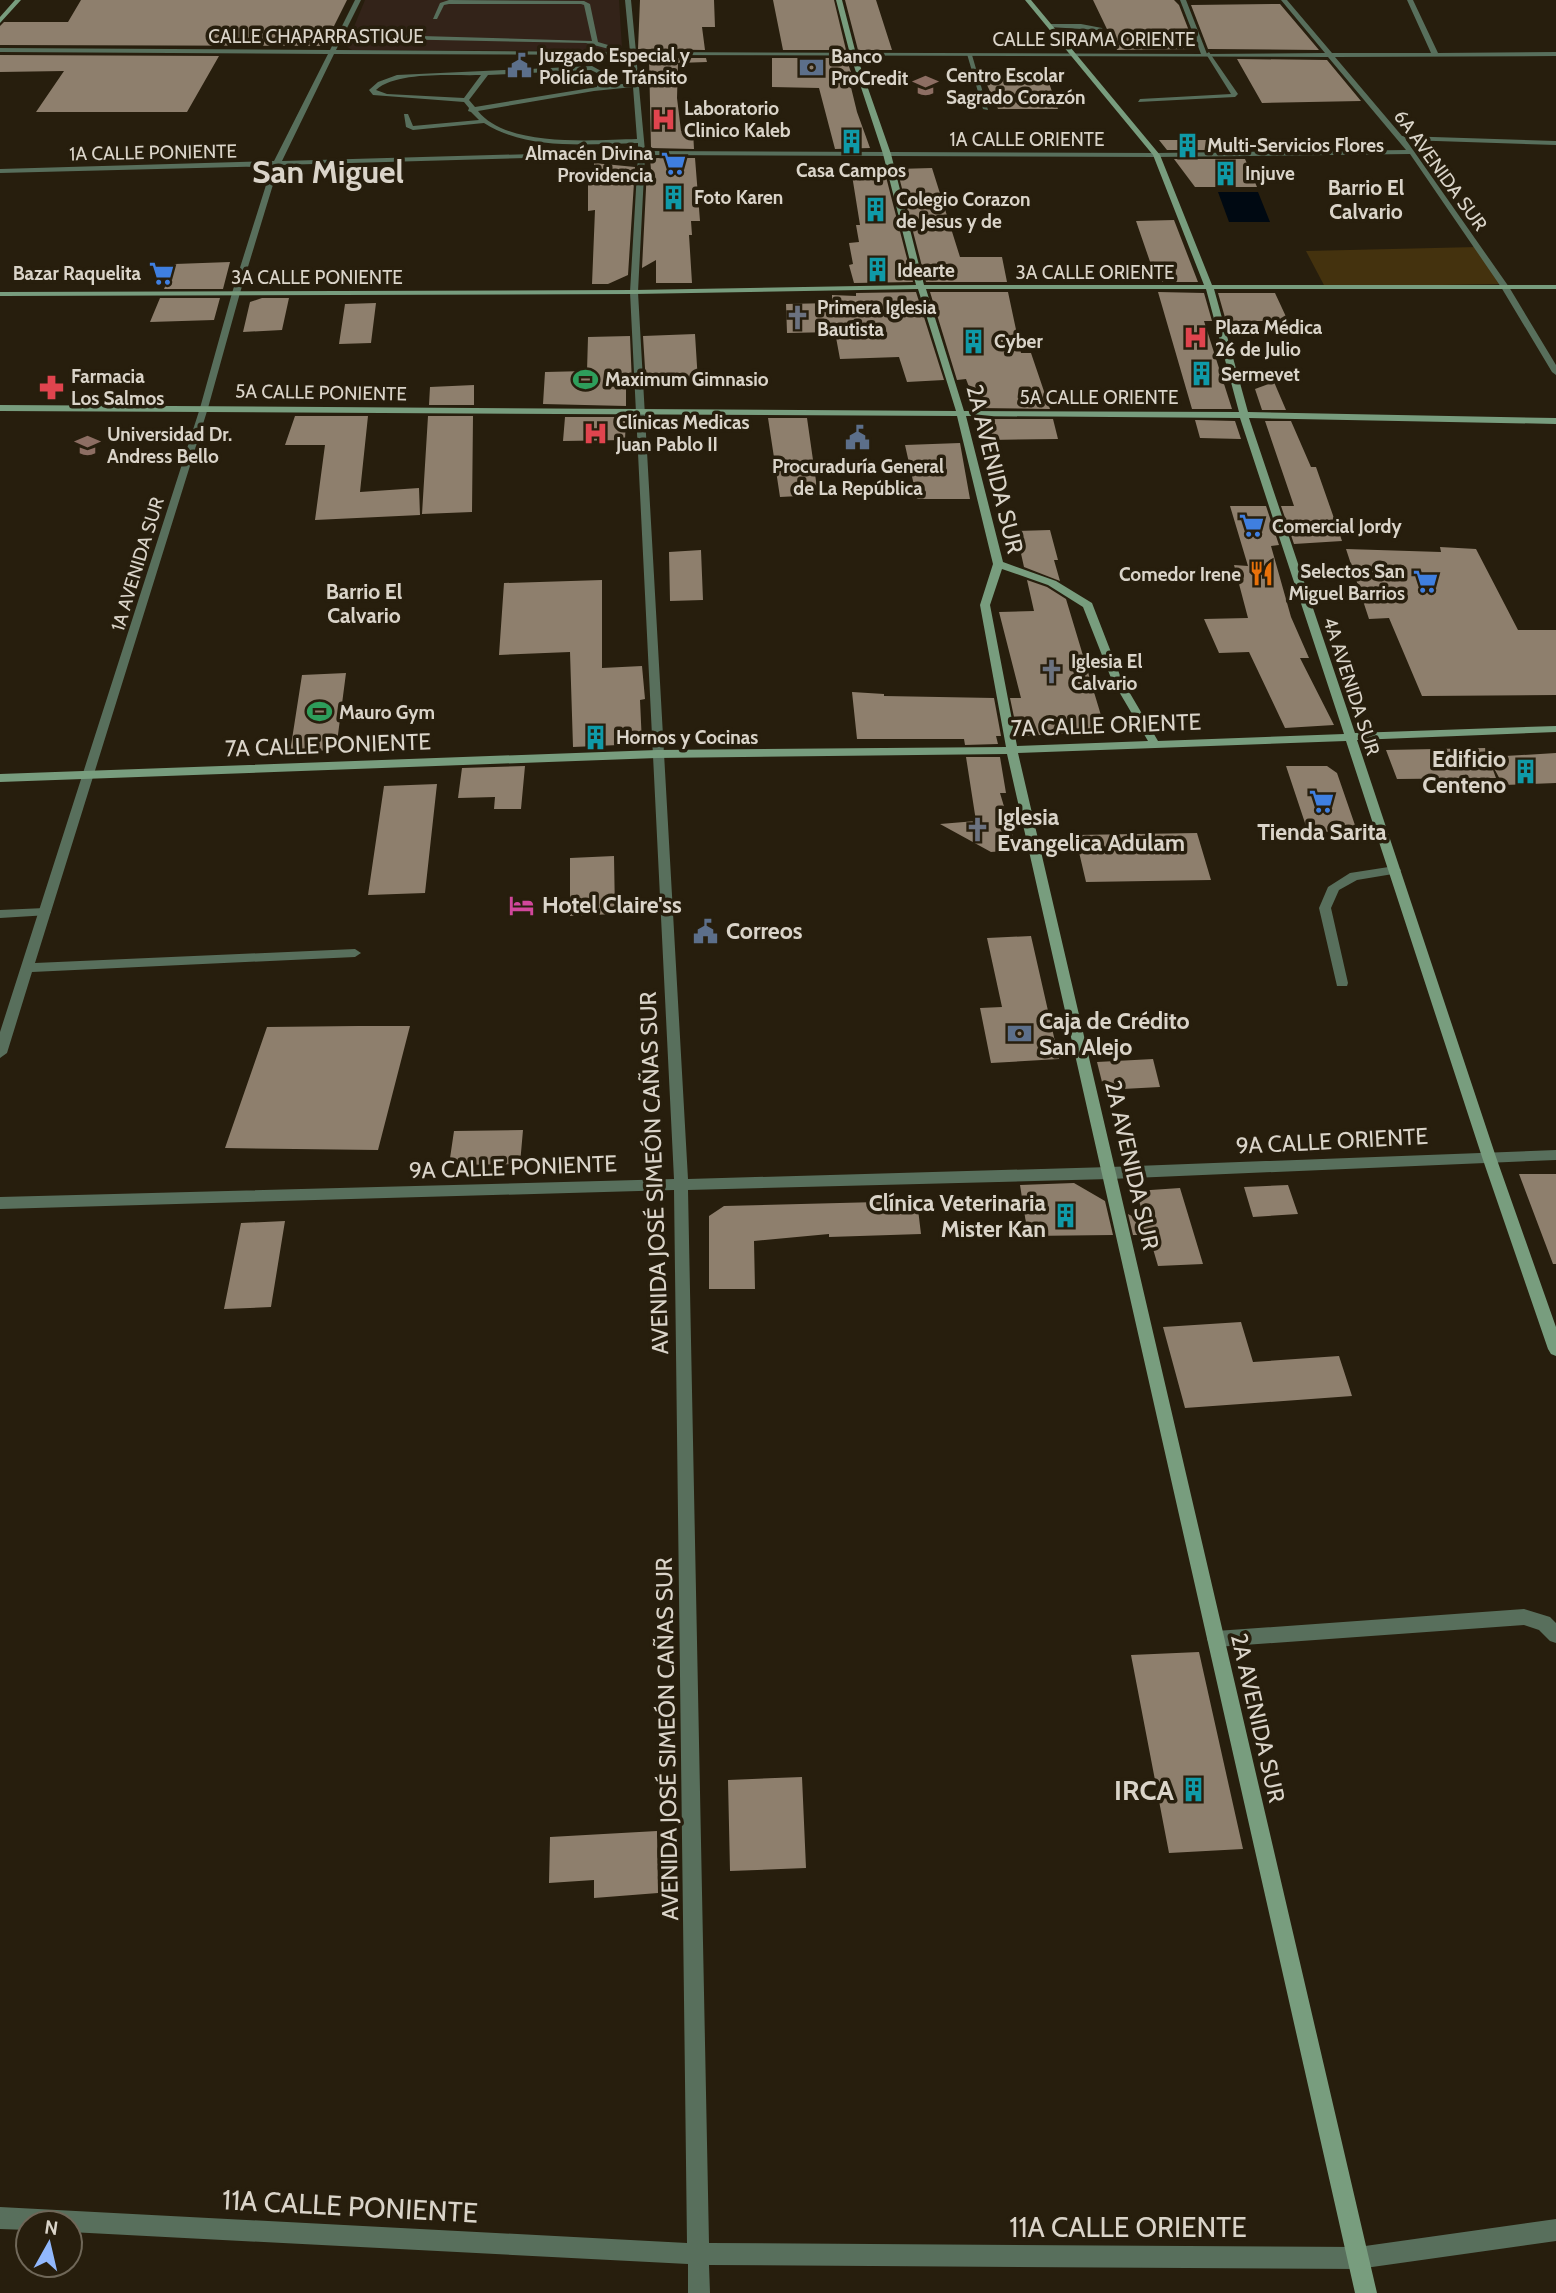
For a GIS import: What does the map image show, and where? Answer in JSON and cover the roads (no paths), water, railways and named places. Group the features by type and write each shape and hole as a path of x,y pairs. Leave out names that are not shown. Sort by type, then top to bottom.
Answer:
{"main road":[{"path":"0,21 18,0"},
{"name":"2A AVENIDA SUR","path":"839,0 853,54 887,154 920,287 961,414 998,564 985,605 1012,750 1366,2293"},
{"name":"4A AVENIDA SUR","path":"1028,0 1077,56 1156,155 1209,287 1244,415 1489,1157 1556,1349"},
{"name":"3A CALLE ORIENTE","path":"634,292 920,287 1556,288"},
{"name":"3A CALLE PONIENTE","path":"0,294 634,292"},
{"name":"5A CALLE PONIENTE","path":"0,408 642,413"},
{"name":"5A CALLE ORIENTE","path":"642,413 1244,415 1556,421"},
{"path":"998,564 1052,583 1087,605 1097,636 1132,711 1155,744"},
{"name":"7A CALLE ORIENTE","path":"657,754 1012,750 1556,729"},
{"name":"7A CALLE PONIENTE","path":"0,778 657,754"}],"street":[{"name":"1A AVENIDA SUR","path":"0,1053 204,408 276,165 358,0"},
{"name":"AVENIDA JOSÉ SIMEÓN CAÑAS SUR","path":"628,0 642,147 634,292 681,1185 699,2293"},
{"path":"1140,101 1236,94 1207,54 1183,0"},
{"name":"6A AVENIDA SUR","path":"1284,0 1402,138 1505,287 1556,372"},
{"path":"1410,0 1434,54"},
{"path":"435,18 442,4 449,2 582,2 587,4 595,42"},
{"path":"1051,26 1100,29 1107,45"},
{"path":"386,37 595,42 632,53"},
{"name":"CALLE CHAPARRASTIQUE","path":"0,50 632,53"},
{"name":"CALLE SIRAMA ORIENTE","path":"632,53 1077,56 1556,54"},
{"path":"969,55 985,109"},
{"path":"466,100 387,96 375,94 372,90 380,82 397,77 592,68 600,72 600,87"},
{"path":"466,100 486,73"},
{"path":"470,110 529,102 600,87 636,85"},
{"path":"466,100 470,110 482,122"},
{"path":"406,115 409,127 413,128 482,122 518,135 542,139 642,147"},
{"path":"1402,138 1556,143"},
{"name":"1A CALLE PONIENTE","path":"0,171 276,165 642,147"},
{"name":"1A CALLE ORIENTE","path":"642,147 887,154 1412,152"},
{"path":"1342,983 1325,908 1334,887 1354,876 1395,870"},
{"path":"0,914 45,912"},
{"path":"27,968 355,953"},
{"name":"9A CALLE ORIENTE","path":"1110,1173 1556,1154"},
{"name":"9A CALLE PONIENTE","path":"0,1203 1110,1173"},
{"path":"1216,1639 1524,1617 1544,1623 1556,1635"},
{"name":"11A CALLE PONIENTE","path":"0,2218 698,2253"},
{"name":"11A CALLE ORIENTE","path":"698,2253 1358,2258 1556,2230"}],"place":[{"name":"Juzgado Especial y Policía de Tránsito","path":"519,66"},
{"name":"Banco ProCredit","path":"811,67"},
{"name":"Centro Escolar Sagrado Corazón","path":"926,86"},
{"name":"Laboratorio Clinico Kaleb","path":"664,119"},
{"name":"Casa Campos","path":"851,142"},
{"name":"Multi-Servicios Flores","path":"1187,145"},
{"name":"Almacén Divina Providencia","path":"673,164"},
{"name":"Injuve","path":"1225,173"},
{"name":"Foto Karen","path":"674,197"},
{"name":"Colegio Corazon de Jesus y de","path":"876,210"},
{"name":"Idearte","path":"877,270"},
{"name":"Bazar Raquelita","path":"161,273"},
{"name":"Primera Iglesia Bautista","path":"797,318"},
{"name":"Plaza Médica 26 de Julio","path":"1195,338"},
{"name":"Cyber","path":"974,341"},
{"name":"Sermevet","path":"1201,374"},
{"name":"Maximum Gimnasio","path":"585,379"},
{"name":"Farmacia Los Salmos","path":"51,387"},
{"name":"Clínicas Medicas Juan Pablo II","path":"596,433"},
{"name":"Procuraduría General de La República","path":"858,438"},
{"name":"Universidad Dr. Andress Bello","path":"87,445"},
{"name":"Comercial Jordy","path":"1252,526"},
{"name":"Comedor Irene","path":"1261,574"},
{"name":"Selectos San Miguel Barrios","path":"1425,582"},
{"name":"Iglesia El Calvario","path":"1051,672"},
{"name":"Mauro Gym","path":"319,712"},
{"name":"Hornos y Cocinas","path":"596,737"},
{"name":"Edificio Centeno","path":"1526,772"},
{"name":"Tienda Sarita","path":"1322,802"},
{"name":"Iglesia Evangelica Adulam","path":"977,830"},
{"name":"Hotel Claire'ss","path":"522,905"},
{"name":"Correos","path":"706,931"},
{"name":"Caja de Crédito San Alejo","path":"1019,1034"},
{"name":"Clínica Veterinaria Mister Kan","path":"1066,1216"},
{"name":"IRCA","path":"1194,1790"}],"district":[{"name":"San Miguel","path":"328,172"},
{"name":"Barrio El Calvario","path":"1366,200"},
{"name":"Barrio El Calvario","path":"364,604"}]}
